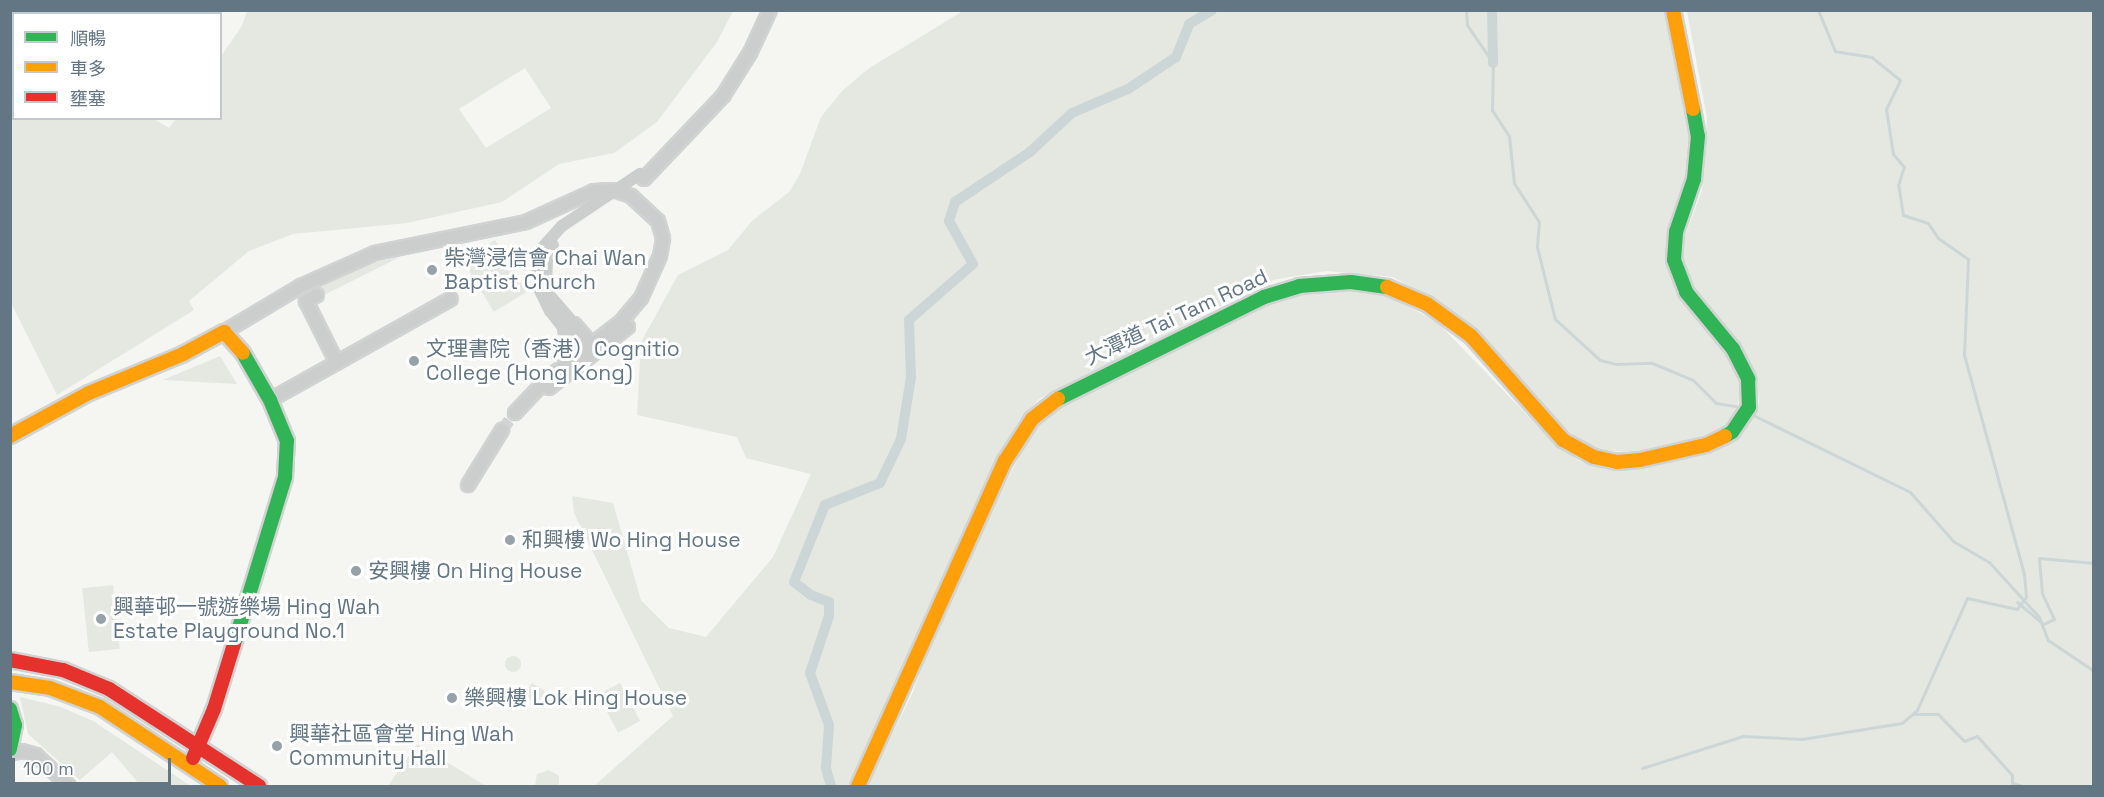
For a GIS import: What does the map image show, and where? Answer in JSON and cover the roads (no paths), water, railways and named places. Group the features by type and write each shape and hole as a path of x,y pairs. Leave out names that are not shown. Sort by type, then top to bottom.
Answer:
{"main road":[{"name":"大潭道 Tai Tam Road","path":"858,786 1005,461 1032,419 1070,390 1264,297 1305,285 1351,282 1386,287 1427,303 1471,336 1563,440 1594,457 1617,462 1640,460 1706,446 1732,432 1749,407 1748,379 1733,350 1686,292 1674,260 1676,232 1694,179 1698,136 1673,10"},
{"path":"11,436 89,393 224,332 238,346 270,400 287,441 285,477 200,747 190,765"},
{"path":"10,660 63,670 101,685 260,786"},
{"path":"10,682 85,700 220,786"},
{"path":"10,710 15,725 10,749"}],"street":[{"path":"590,351 570,327 546,285 550,251 567,231 644,179 690,135 723,96 750,53 770,10"},
{"path":"224,332 301,286 375,253 526,222 581,195 606,190 631,196 658,221 662,248 644,291 627,316 517,415"},
{"path":"270,400 451,299"},
{"path":"307,301 337,363"},
{"path":"468,485 503,434"},
{"path":"10,754 22,751 36,755 69,786"}],"waterway":[{"path":"831,786 826,768 829,725 810,673 829,616 829,602 811,595 794,582 825,505 880,483 901,439 911,377 909,320 973,264 949,221 955,202 1030,152 1072,113 1128,89 1176,57 1189,24 1212,10"},
{"path":"1466,10 1467,25 1493,63 1492,110 1509,136 1514,183 1539,222 1537,247 1555,319 1600,360 1616,364 1652,363 1693,380 1716,403 1736,406"},
{"path":"1492,10 1493,63"},
{"path":"1642,768 1743,736 1802,739 1902,723 1917,710 1967,598 2017,609 2026,597 2024,574 1964,355 1968,259 1938,238 1928,223 1903,215 1898,185 1904,167 1893,154 1886,109 1900,80 1872,57 1835,51 1818,10"},
{"path":"1753,415 1910,492 1953,541 1989,562 2039,617 2048,640 2094,671"},
{"path":"2017,602 2043,624 2054,619 2042,593 2039,558 2094,563"},
{"path":"1913,714 1938,714 1964,741 1977,736 2012,775 2012,783 2023,786"}],"tunnel":[{"path":"502,430 515,413"}],"place":[{"name":"柴灣浸信會 Chai Wan Baptist Church","path":"432,270"},
{"name":"文理書院（香港）Cognitio College (Hong Kong)","path":"414,361"},
{"name":"和興樓 Wo Hing House","path":"510,540"},
{"name":"安興樓 On Hing House","path":"356,571"},
{"name":"興華邨一號遊樂場 Hing Wah Estate Playground No.1","path":"101,619"},
{"name":"樂興樓 Lok Hing House","path":"452,698"},
{"name":"興華社區會堂 Hing Wah Community Hall","path":"277,746"}]}
